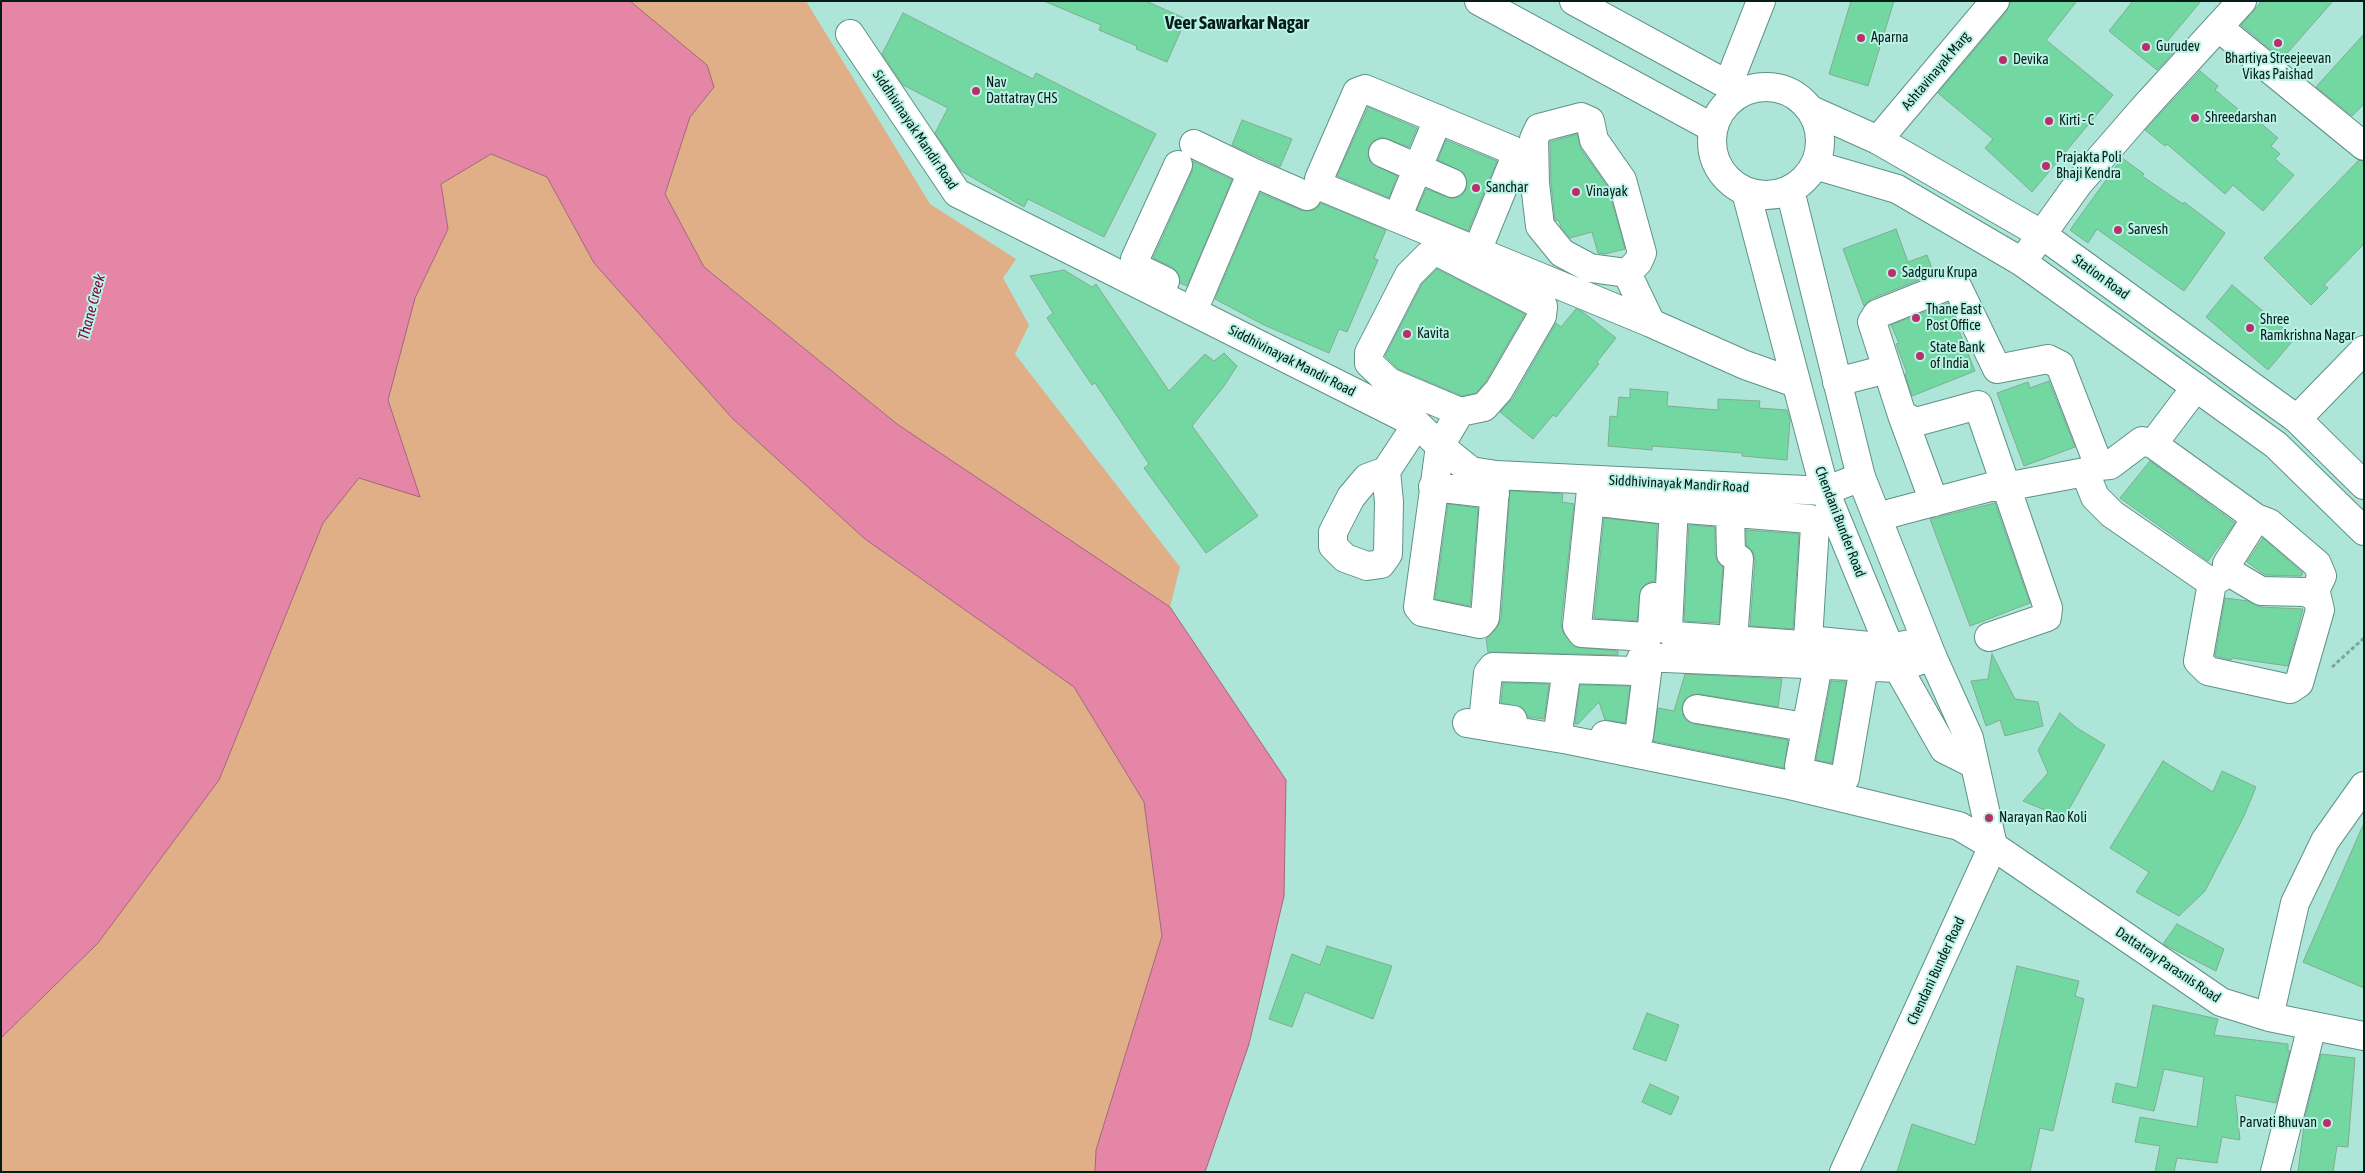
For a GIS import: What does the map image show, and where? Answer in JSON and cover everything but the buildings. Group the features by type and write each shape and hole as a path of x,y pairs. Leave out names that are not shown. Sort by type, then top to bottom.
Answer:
{"street":[{"path":"1574,1 1735,89 1779,88 1797,96 1811,110 1819,127 1820,147 1815,165 1804,180 1790,190 1768,195 1746,192 1725,177 1713,154 1713,128 1723,107 1735,89 1761,1"},
{"name":"Ashtavinayak Marg","path":"1878,140 1995,1"},
{"path":"2022,262 2084,177 2242,1"},
{"path":"1497,5 1713,128"},
{"path":"2218,28 2364,146"},
{"name":"Siddhivinayak Mandir Road","path":"850,34 957,193 1196,304 1417,424 1471,471 1496,485 1668,496 1825,491"},
{"path":"1477,251 1515,158 1512,150 1365,89 1357,92 1319,179 1320,186 1397,218 1651,323 1745,365 1796,383"},
{"name":"Station Road","path":"1811,110 1878,140 2041,234 2297,419 2364,485"},
{"path":"1581,117 1590,121 1594,140 1622,180 1642,253 1638,262 1627,273 1590,268 1562,253 1540,226 1535,184 1534,139 1539,128 1581,117"},
{"path":"1397,218 1438,119"},
{"path":"1383,153 1452,183"},
{"path":"1250,320 1196,304 1138,268 1135,259 1186,154 1252,172 1307,196"},
{"path":"1897,189 1911,159"},
{"path":"1815,165 1897,189 2022,262 2276,445 2364,532"},
{"path":"1196,304 1252,172"},
{"path":"1790,190 1861,477 1929,649 1969,738 1993,846"},
{"name":"Chendani Bunder Road","path":"1746,192 1825,491 1894,658 1944,749 1974,764"},
{"path":"1433,487 1496,485 1485,618 1480,624 1422,612 1418,607 1433,487 1440,446 1460,412 1484,407 1499,390 1542,316 1543,306 1438,252 1429,255 1410,275 1368,353 1368,363 1389,382 1460,412"},
{"path":"1627,273 1651,323"},
{"path":"1934,502 1902,415 1872,322 1878,314 1947,286 1958,288 1997,369"},
{"path":"2297,419 2364,350"},
{"path":"1997,369 2048,359 2060,366 2092,469 2095,497 2112,514 2221,578 2261,592 2305,592 2316,597 2320,610 2298,683 2290,689 2208,671 2198,661 2221,578 2227,564 2256,518"},
{"path":"1838,382 1887,368"},
{"path":"1989,637 2047,617 2048,608 1978,405 1997,369"},
{"path":"2154,444 2196,388"},
{"path":"1902,415 1916,422 1978,405"},
{"path":"1386,471 1417,424"},
{"path":"1878,517 1990,487 2005,487 2110,465 2142,441 2154,444 2256,518 2269,523 2317,564 2322,576 2313,595"},
{"path":"1825,491 1861,477"},
{"path":"1591,491 1577,626 1582,633 1647,637 1652,630 1668,496"},
{"path":"1668,496 1742,513 1810,519 1815,526 1808,640 1802,645 1674,636 1668,629 1668,496"},
{"path":"1734,640 1739,558 1749,551 1742,513"},
{"path":"1808,640 1894,658"},
{"path":"1521,727 1484,712 1488,673 1493,667 1636,671 1642,657 1649,657 1864,667 1929,649"},
{"path":"1467,723 1634,740 1639,736 1649,657"},
{"path":"1818,665 1799,766 1804,773 1840,781 1845,778 1864,667"},
{"path":"1558,733 1567,669"},
{"path":"1697,709 1805,727"},
{"name":"Dattatray Parasnis Road","path":"1558,733 1785,784 1959,826 1993,846 2222,1002 2269,1017 2364,1036"},
{"path":"1662,752 1784,774 1785,784"},
{"path":"2269,1017 2294,903 2325,841 2364,786"},
{"name":"Chendani Bunder Road","path":"1844,1172 1993,846"},
{"path":"2275,1172 2312,1026"}],"shaded area":[{"path":"630,1 806,1 930,204 1016,259 1003,278 1029,325 1015,354 1180,567 1170,607 897,424 704,267 665,194 690,117 714,87 707,65"},
{"path":"491,154 547,177 594,263 865,539 1074,687 1144,802 1162,936 1096,1150 1095,1172 1,1172 1,1038 98,943 219,780 323,523 359,478 419,496 388,400 415,298 448,229 441,184"}],"water":[{"name":"Thane Creek","path":"1,1 630,1 707,65 714,87 690,117 665,194 704,267 897,424 1170,607 1286,780 1284,896 1249,1044 1205,1172 1095,1172 1096,1150 1162,936 1144,802 1074,687 865,539 732,418 594,263 547,177 491,154 441,184 448,229 415,298 388,400 420,497 359,478 323,523 219,780 98,943 1,1038"}],"place":[{"name":"Aparna","path":"1861,38"},
{"name":"Bhartiya Streejeevan Vikas Paishad","path":"2278,43"},
{"name":"Gurudev","path":"2146,47"},
{"name":"Devika","path":"2003,60"},
{"name":"Nav Dattatray CHS","path":"976,91"},
{"name":"Shreedarshan","path":"2195,118"},
{"name":"Kirti - C","path":"2049,121"},
{"name":"Prajakta Poli Bhaji Kendra","path":"2046,166"},
{"name":"Sanchar","path":"1476,188"},
{"name":"Vinayak","path":"1576,192"},
{"name":"Sarvesh","path":"2118,230"},
{"name":"Sadguru Krupa","path":"1892,273"},
{"name":"Thane East Post Office","path":"1916,318"},
{"name":"Shree Ramkrishna Nagar","path":"2250,328"},
{"name":"Kavita","path":"1407,334"},
{"name":"State Bank of India","path":"1920,356"},
{"name":"Narayan Rao Koli","path":"1989,818"},
{"name":"Parvati Bhuvan","path":"2327,1123"}],"district":[{"name":"Veer Sawarkar Nagar","path":"1237,23"}]}
